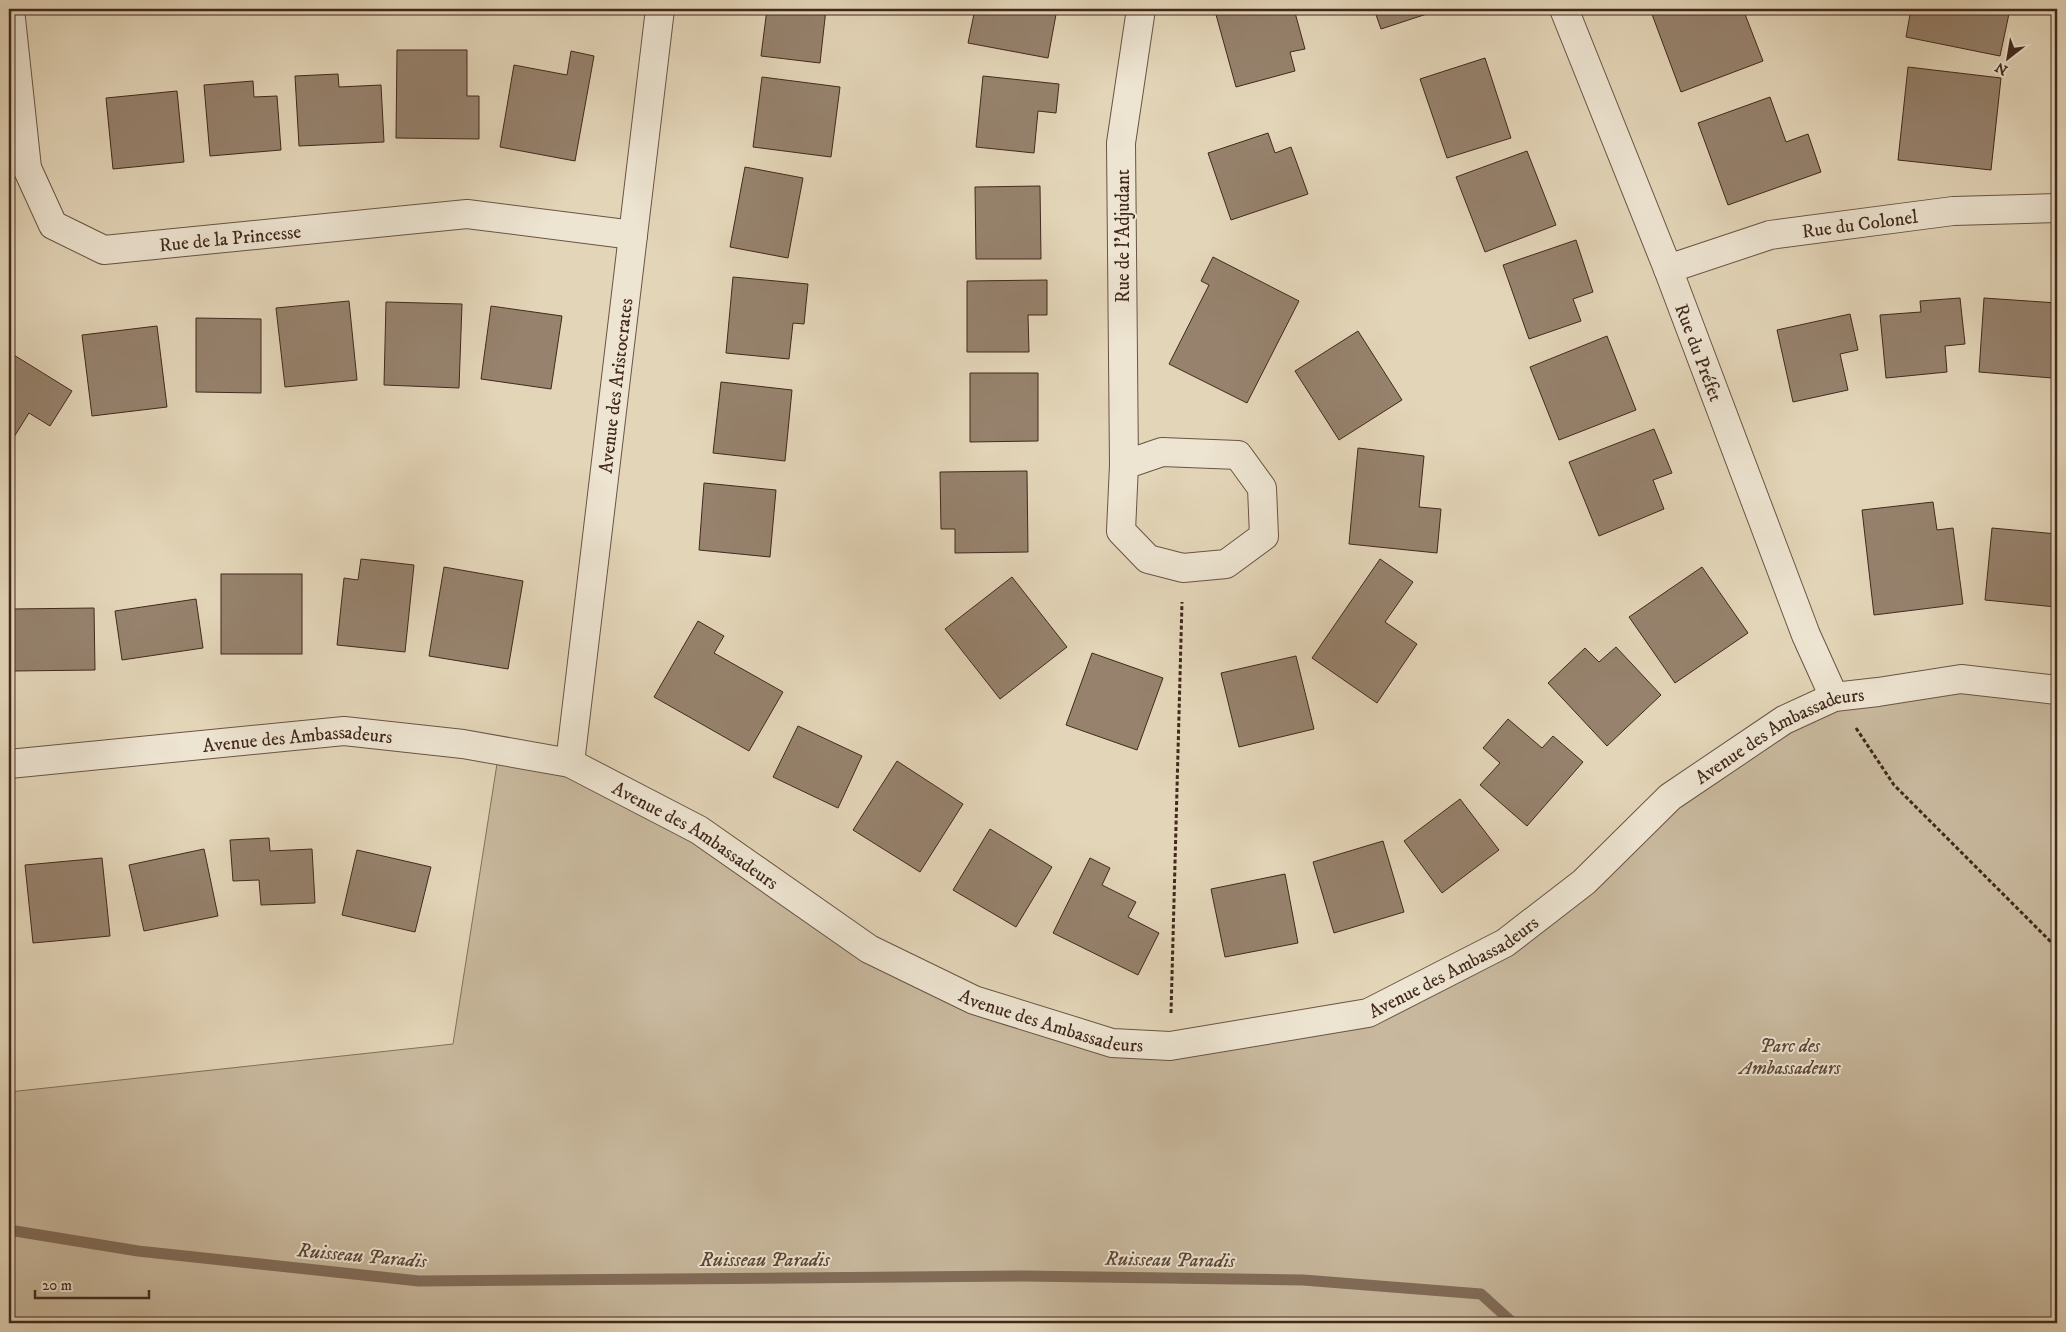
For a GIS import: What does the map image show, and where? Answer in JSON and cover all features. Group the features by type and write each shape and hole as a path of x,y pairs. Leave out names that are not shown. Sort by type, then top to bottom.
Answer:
{"street":[{"name":"Rue de la Princesse","path":"10,9 28,168 53,225 104,250 467,214 633,235"},
{"name":"Avenue des Aristocrates","path":"570,763 660,9"},
{"name":"Rue de l'Adjudant","path":"1124,465 1162,452 1238,455 1262,488 1264,536 1226,564 1183,568 1148,559 1121,531 1124,465 1121,143 1141,9"},
{"name":"Rue du Préfet","path":"1564,9 1668,270 1806,635 1834,697"},
{"name":"Rue du Colonel","path":"1668,270 1770,234 1953,211 2057,208"},
{"name":"Avenue des Ambassadeurs","path":"9,764 344,731 463,744 570,763 699,830 868,949 974,1000 1112,1043 1170,1046 1368,1013 1505,943 1584,882 1670,797 1784,720 1834,697 1961,679 2057,690"}],"path":[{"path":"1170,1046 1183,568"},
{"path":"1834,697 1894,785 2057,948"}],"green space":[{"name":"Parc des Ambassadeurs","path":"2057,690 2057,1323 9,1323 9,1092 453,1044 499,751 570,763 869,949 1112,1043 1368,1013 1515,936 1670,797 1834,697"}],"building":[{"path":"767,9 826,9 820,63 761,56"},
{"path":"975,9 1057,9 1048,58 968,43"},
{"path":"1224,9 1294,9 1305,49 1290,52 1295,71 1236,87 1215,11"},
{"path":"1374,9 1442,9 1381,29"},
{"path":"1650,9 1743,9 1763,61 1681,92"},
{"path":"1911,9 2010,9 2000,56 1906,37"},
{"path":"397,50 467,50 467,96 479,96 479,139 396,138"},
{"path":"571,51 594,56 575,161 500,147 514,65 567,75"},
{"path":"1485,58 1511,138 1447,158 1420,79"},
{"path":"1908,67 2001,78 1991,170 1898,160"},
{"path":"338,74 339,87 381,85 384,142 299,146 295,76"},
{"path":"983,76 1059,84 1056,113 1038,111 1034,153 976,147"},
{"path":"762,77 840,87 831,157 753,147"},
{"path":"253,81 254,97 277,96 281,150 210,156 204,85"},
{"path":"177,91 184,162 113,169 106,98"},
{"path":"1770,97 1786,142 1808,134 1821,172 1728,205 1698,123"},
{"path":"1268,133 1275,153 1291,147 1308,194 1231,220 1208,153"},
{"path":"1527,151 1556,225 1485,252 1456,177"},
{"path":"745,167 803,178 788,258 730,247"},
{"path":"1040,186 1041,259 976,259 975,187"},
{"path":"1576,240 1593,292 1573,299 1581,321 1529,339 1503,265"},
{"path":"1213,257 1299,301 1247,403 1169,364 1209,285 1201,281"},
{"path":"733,277 808,284 804,324 793,323 789,359 726,353"},
{"path":"1047,280 1047,315 1028,315 1029,352 967,352 967,281"},
{"path":"1960,298 1965,344 1945,346 1947,372 1886,378 1880,315 1921,312 1920,301"},
{"path":"1984,298 2057,303 2052,378 1979,372"},
{"path":"349,301 357,380 285,387 276,308"},
{"path":"386,302 462,304 459,388 384,385"},
{"path":"491,306 562,316 551,389 481,379"},
{"path":"1850,314 1858,350 1840,354 1848,390 1793,402 1777,330"},
{"path":"196,318 261,319 261,393 196,392"},
{"path":"157,326 167,407 92,416 82,335"},
{"path":"1358,331 1402,400 1339,440 1295,371"},
{"path":"1607,336 1636,410 1559,440 1530,367"},
{"path":"9,352 72,391 50,426 29,413 9,445"},
{"path":"970,373 1038,373 1038,441 970,442"},
{"path":"721,382 792,390 785,461 713,453"},
{"path":"1654,429 1672,473 1653,480 1664,509 1599,536 1569,462"},
{"path":"1358,448 1424,456 1419,507 1441,509 1437,553 1349,544"},
{"path":"1027,471 1028,552 955,553 955,529 941,529 940,472"},
{"path":"704,483 776,490 770,557 699,550"},
{"path":"1933,502 1937,530 1953,528 1963,604 1874,615 1862,510"},
{"path":"1992,528 2057,534 2056,607 1985,600"},
{"path":"361,559 414,565 405,652 337,645 344,578 358,580"},
{"path":"1380,559 1413,582 1385,622 1417,644 1377,703 1312,658"},
{"path":"444,567 523,581 508,669 429,656"},
{"path":"1702,567 1748,633 1675,683 1629,617"},
{"path":"221,574 302,574 302,654 221,654"},
{"path":"1012,577 1067,647 1000,699 945,629"},
{"path":"196,599 203,648 122,660 115,611"},
{"path":"94,608 95,670 14,671 12,609"},
{"path":"698,621 724,636 714,653 783,692 749,751 654,697"},
{"path":"1616,647 1661,695 1607,746 1548,683 1585,648 1599,662"},
{"path":"1092,653 1163,678 1137,750 1066,725"},
{"path":"1296,656 1314,729 1239,747 1221,673"},
{"path":"1508,719 1542,748 1553,736 1583,762 1527,826 1480,785 1500,763 1483,748"},
{"path":"798,726 862,756 838,808 773,777"},
{"path":"897,761 963,804 920,872 853,830"},
{"path":"1460,799 1499,850 1442,893 1404,841"},
{"path":"990,829 1052,867 1016,927 953,890"},
{"path":"269,838 270,851 312,849 315,903 261,905 259,880 233,881 230,840"},
{"path":"1383,841 1404,912 1334,933 1313,862"},
{"path":"204,849 218,916 144,931 129,865"},
{"path":"357,850 431,867 415,932 342,915"},
{"path":"102,858 110,936 33,943 25,865"},
{"path":"1090,858 1110,868 1102,885 1136,902 1128,917 1159,933 1138,975 1053,933"},
{"path":"1285,874 1298,943 1225,957 1211,889"}],"waterway":[{"name":"Ruisseau Paradis","path":"9,1230 138,1251 419,1281 1025,1276 1303,1280 1481,1294 1513,1323"}]}
